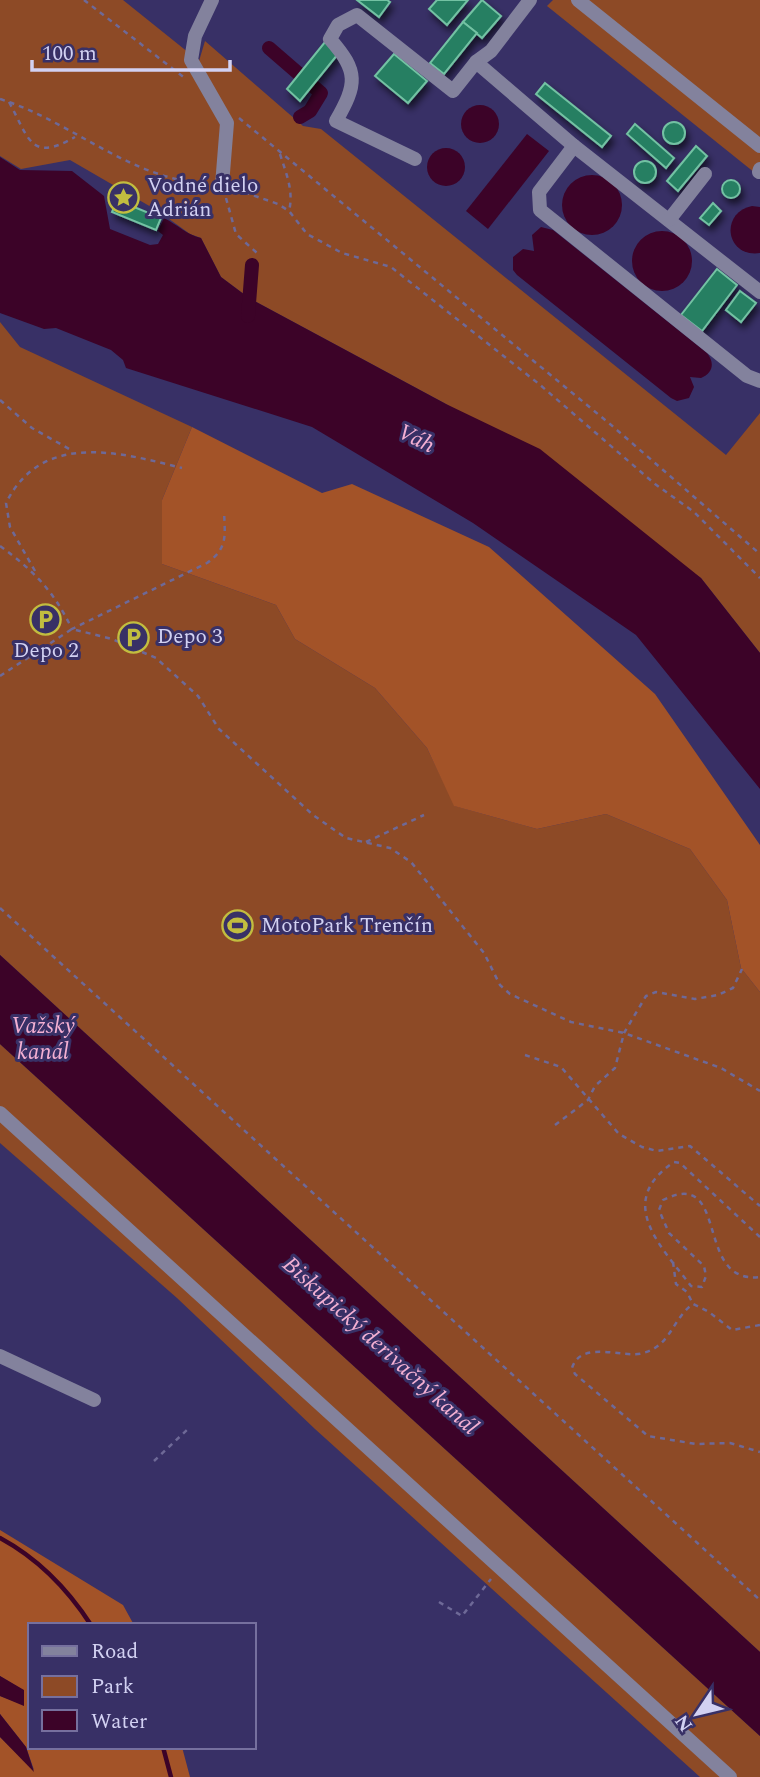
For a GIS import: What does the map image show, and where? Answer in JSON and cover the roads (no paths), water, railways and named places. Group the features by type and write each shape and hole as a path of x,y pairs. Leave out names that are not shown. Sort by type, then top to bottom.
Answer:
{"lane":[{"path":"212,0 195,36 191,60 227,123 222,185"},
{"path":"415,159 336,121 352,93 353,73 345,56 330,39 338,25 357,15 453,91 476,62 491,51 530,0"},
{"path":"578,0 760,146"},
{"path":"476,62 574,146 760,292"},
{"path":"574,146 539,192 540,210 747,376 760,381"},
{"path":"668,220 705,174"},
{"path":"0,1114 730,1777"},
{"path":"0,1356 94,1400"}],"water":[{"path":"480,105 493,111 499,124 493,137 480,143 467,137 461,124 467,111"},
{"path":"527,134 549,151 488,229 466,211"},
{"path":"446,148 459,154 465,167 459,180 446,186 433,180 427,167 433,154"},
{"name":"Váh","path":"0,157 20,170 72,171 104,196 110,229 150,245 158,244 163,235 158,231 164,218 201,238 221,277 249,298 446,404 540,449 701,578 760,653 760,789 636,635 473,523 312,427 126,368 123,360 111,350 56,328 44,329 0,313"},
{"path":"586,175 598,175 617,188 622,205 620,217 609,230 598,235 586,235 567,222 562,211 562,199 575,180"},
{"path":"752,206 760,207 760,253 749,253 740,249 731,234 735,217 741,210"},
{"path":"541,227 553,230 707,353 712,367 701,378 690,377 694,387 689,398 677,401 671,398 517,275 513,270 513,257 523,249 534,251 532,235"},
{"path":"656,231 668,231 687,244 692,261 690,273 679,286 668,291 656,291 637,278 632,267 632,255 645,236"},
{"name":"Važský kanál","path":"0,955 760,1652 760,1736 0,1044"},
{"path":"0,1676 24,1690 24,1706 0,1696"},
{"path":"0,1714 26,1747 34,1772 0,1737"}],"waterway":[{"path":"269,48 321,93 310,111 300,117"},
{"path":"248,316 252,265"},
{"path":"0,1538 40,1565 72,1599 90,1623"},
{"path":"164,1749 171,1777"}],"place":[{"name":"Vodné dielo Adrián","path":"124,198"},
{"name":"Depo 2","path":"46,619"},
{"name":"Depo 3","path":"134,637"},
{"name":"MotoPark Trenčín","path":"238,926"}],"water label":[{"name":"Biskupický derivačný kanál","path":"380,1346"}]}
